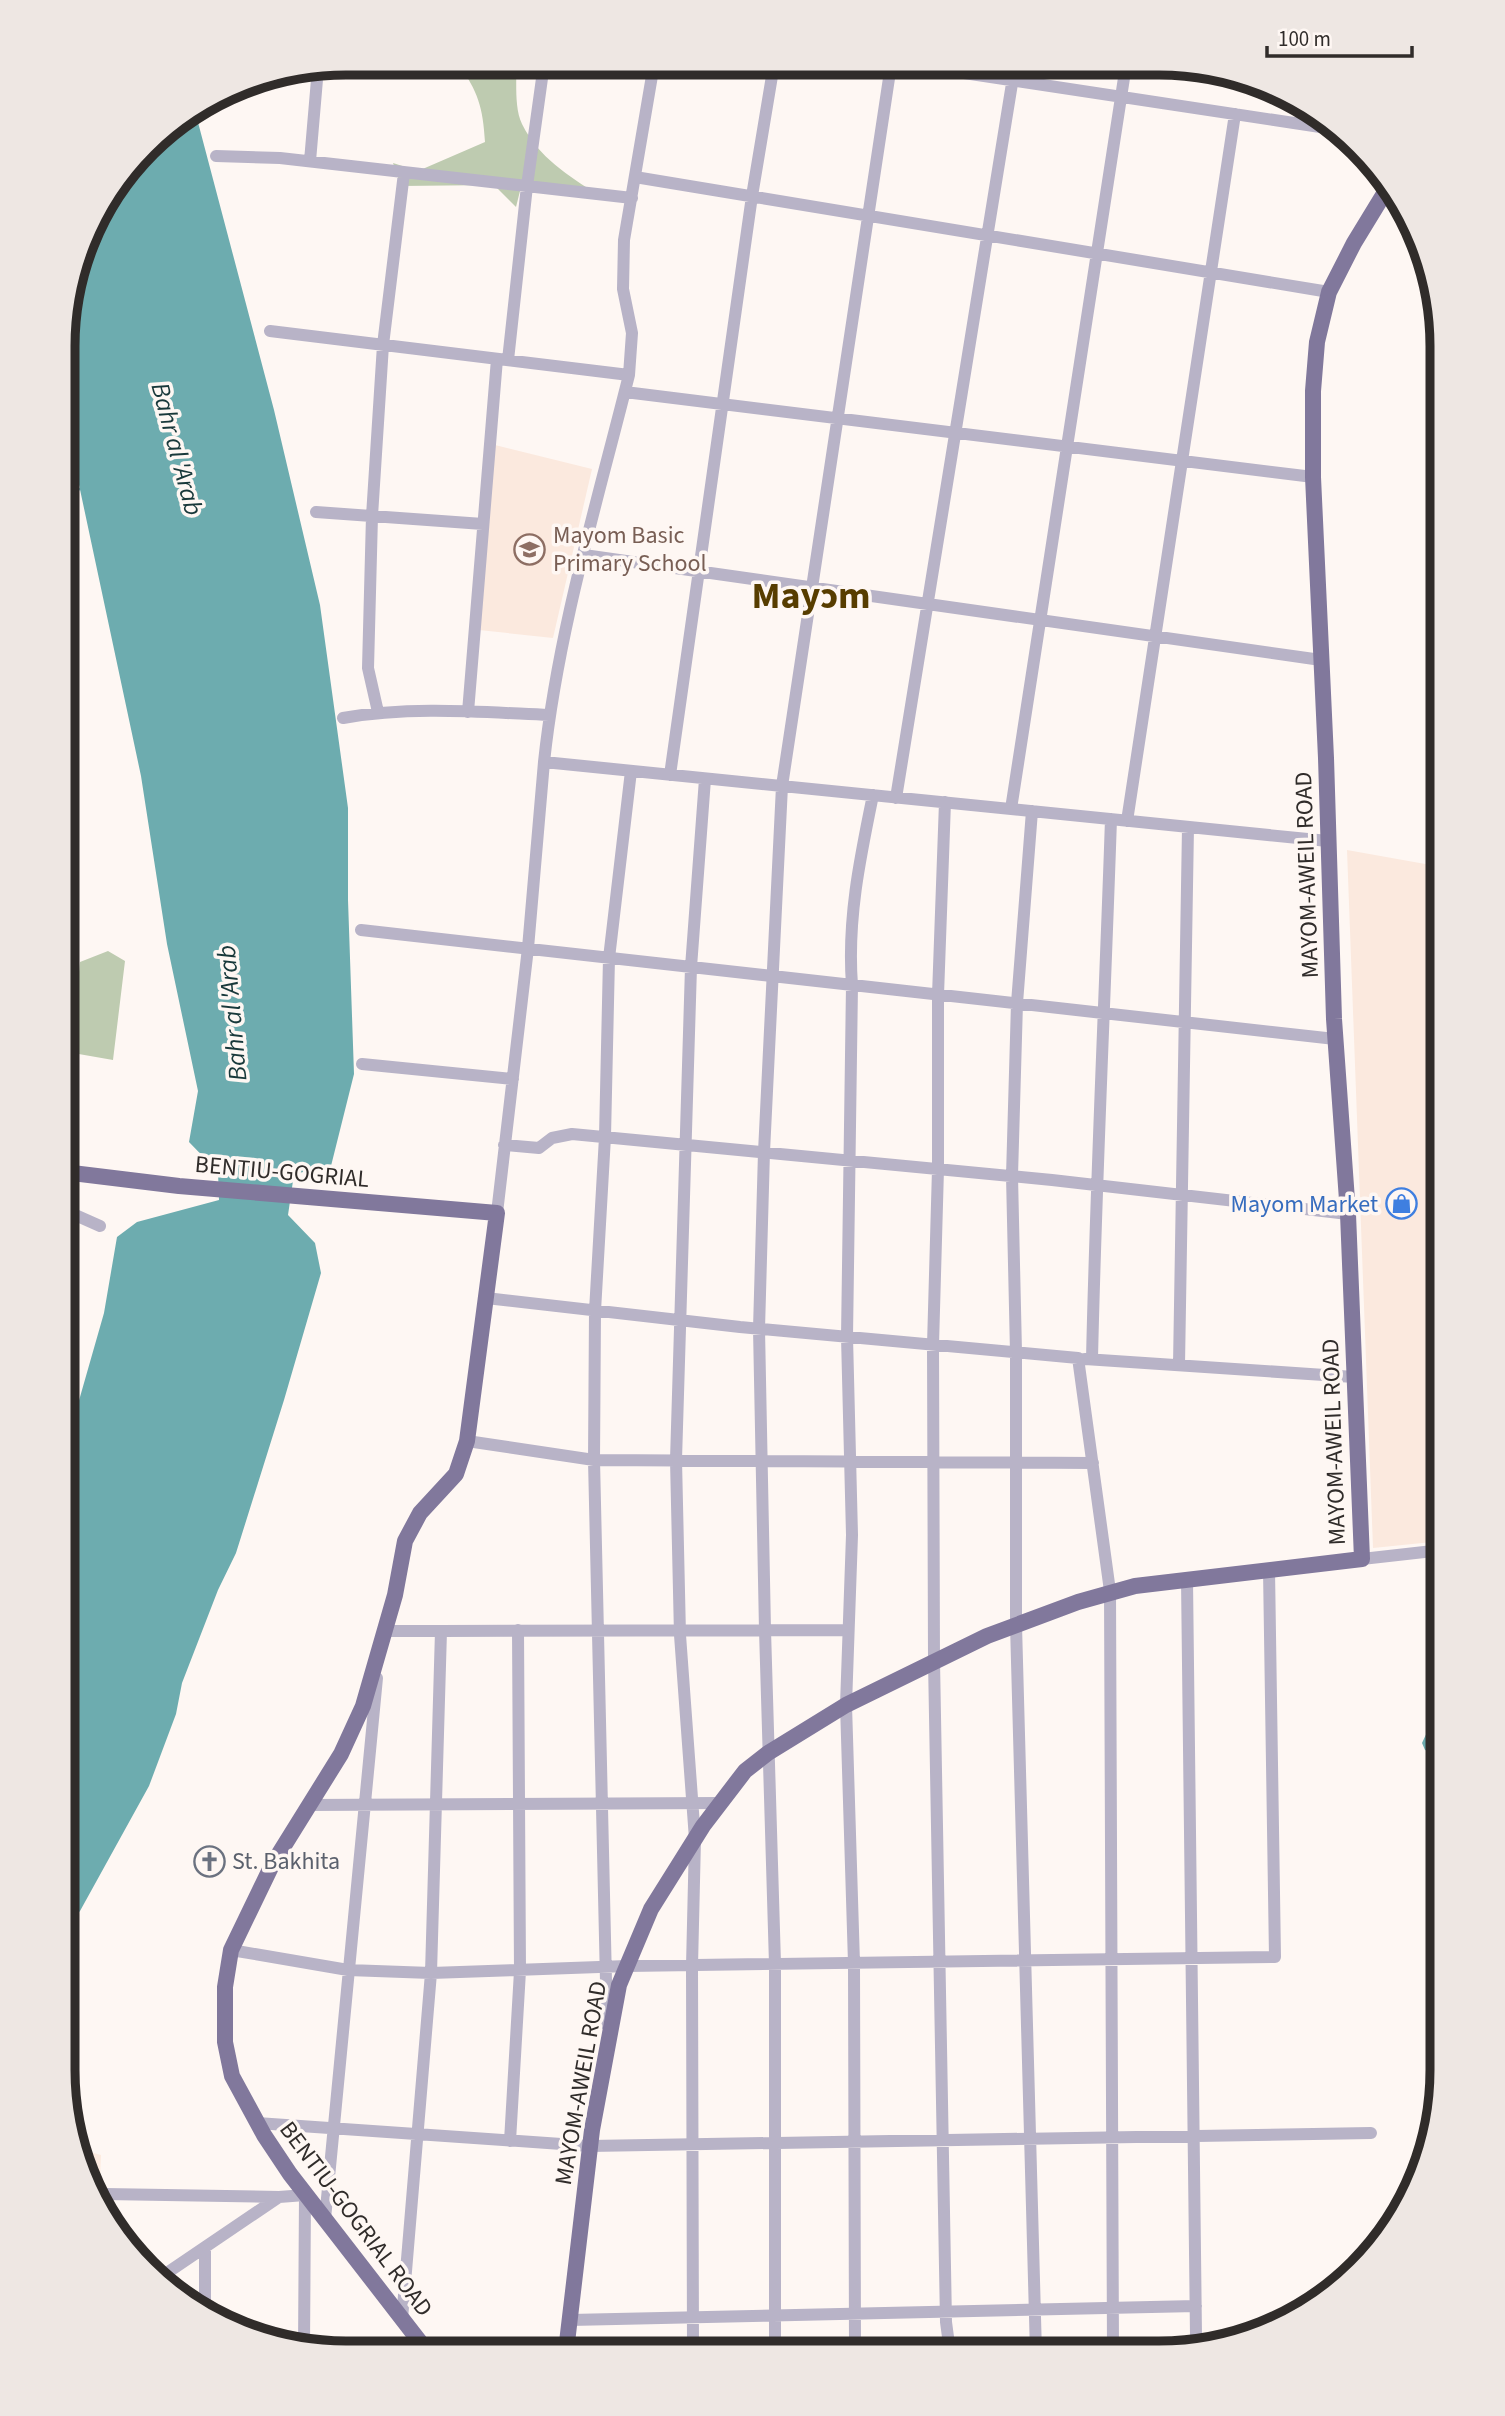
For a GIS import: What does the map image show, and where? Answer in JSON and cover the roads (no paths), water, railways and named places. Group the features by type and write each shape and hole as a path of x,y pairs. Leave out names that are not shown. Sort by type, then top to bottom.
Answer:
{"main road":[{"name":"MAYOM-AWEIL ROAD","path":"567,2341 590,2146 616,1997 651,1909 695,1839 746,1771 846,1705 934,1661 1016,1625 1110,1591 1362,1559 1348,1214 1335,1039 1313,477 1313,391 1317,342 1329,292 1354,243 1383,195"},
{"name":"BENTIU-GOGRIAL","path":"75,1173 151,1183 497,1213"},
{"name":"BENTIU-GOGRIAL ROAD","path":"419,2341 305,2195 257,2123 232,2076 225,2042 225,1987 231,1950 272,1866 341,1754 363,1706 395,1595 405,1541 415,1520 456,1474 467,1441 497,1213"}],"street":[{"path":"468,712 483,524 502,360 542,75"},
{"path":"497,1213 528,948 549,715 566,623 629,375 632,333 623,289 624,240 652,75"},
{"path":"670,775 752,196 772,75"},
{"path":"775,2341 775,1964 760,1460 759,1329 764,1152 782,786 889,75"},
{"path":"979,75 1317,127"},
{"path":"896,798 1014,75"},
{"path":"1011,809 1124,75"},
{"path":"310,161 317,77"},
{"path":"1127,821 1235,114"},
{"path":"216,156 310,161 632,198"},
{"path":"378,712 368,668 372,516 383,345 404,173"},
{"path":"635,177 1329,292"},
{"path":"270,331 629,375"},
{"path":"625,392 1313,477"},
{"path":"316,513 483,524"},
{"path":"583,555 1321,660"},
{"path":"343,718 415,710 549,715"},
{"path":"544,762 1328,841"},
{"path":"607,2046 594,1460 595,1311 605,1137 609,958 631,771"},
{"path":"694,2341 692,1966 695,1839 680,1630 676,1460 691,967 705,779"},
{"path":"855,2341 854,1963 846,1705 852,1535 847,1337 852,985 850,959 857,870 873,795"},
{"path":"945,802 938,995 939,1169 933,1345 934,1661 946,2312 949,2341"},
{"path":"1032,811 1017,1003 1012,1176 1016,1352 1016,1625 1036,2341"},
{"path":"1092,1359 1096,1185 1111,819"},
{"path":"1179,1365 1188,827"},
{"path":"361,930 1335,1039"},
{"path":"362,1064 513,1079"},
{"path":"505,1145 539,1148 552,1138 572,1134 1012,1176 1348,1214"},
{"path":"75,1215 100,1226"},
{"path":"486,1298 680,1321 933,1345 1354,1377"},
{"path":"1078,1358 1110,1591 1113,2341"},
{"path":"467,1441 594,1460 1093,1463"},
{"path":"1362,1559 1430,1551"},
{"path":"231,1950 348,1970 431,1973 627,1966 1275,1957 1269,1570"},
{"path":"1186,1580 1196,2336"},
{"path":"510,2141 520,1970 519,1630"},
{"path":"385,1631 848,1630"},
{"path":"402,2319 431,1973 441,1631"},
{"path":"325,2219 379,1654"},
{"path":"309,1805 720,1803"},
{"path":"257,2123 590,2146 1371,2133"},
{"path":"106,2194 279,2197 305,2195 304,2337"},
{"path":"167,2273 279,2197"},
{"path":"205,2247 205,2300"},
{"path":"570,2320 1196,2306"}],"water":[{"name":"Bahr al 'Arab","path":"197,120 274,410 320,605 348,808 354,1074 331,1166 294,1174 288,1215 315,1243 321,1273 236,1553 218,1590 182,1683 176,1714 149,1786 75,1917 75,1414 104,1313 117,1237 137,1222 219,1200 218,1172 189,1142 198,1091 167,944 141,776 75,466 76,328 84,276 103,226 142,168 168,142"},
{"path":"1430,1715 1430,1752 1425,1750 1422,1743 1429,1728"}],"waterway":[{"path":"75,490 80,489"}],"place":[{"name":"Mayom Basic Primary School","path":"530,549"},
{"name":"Mayom Market","path":"1401,1204"},
{"name":"St. Bakhita","path":"209,1861"}],"district":[{"name":"Mayɔm","path":"811,596"}]}
